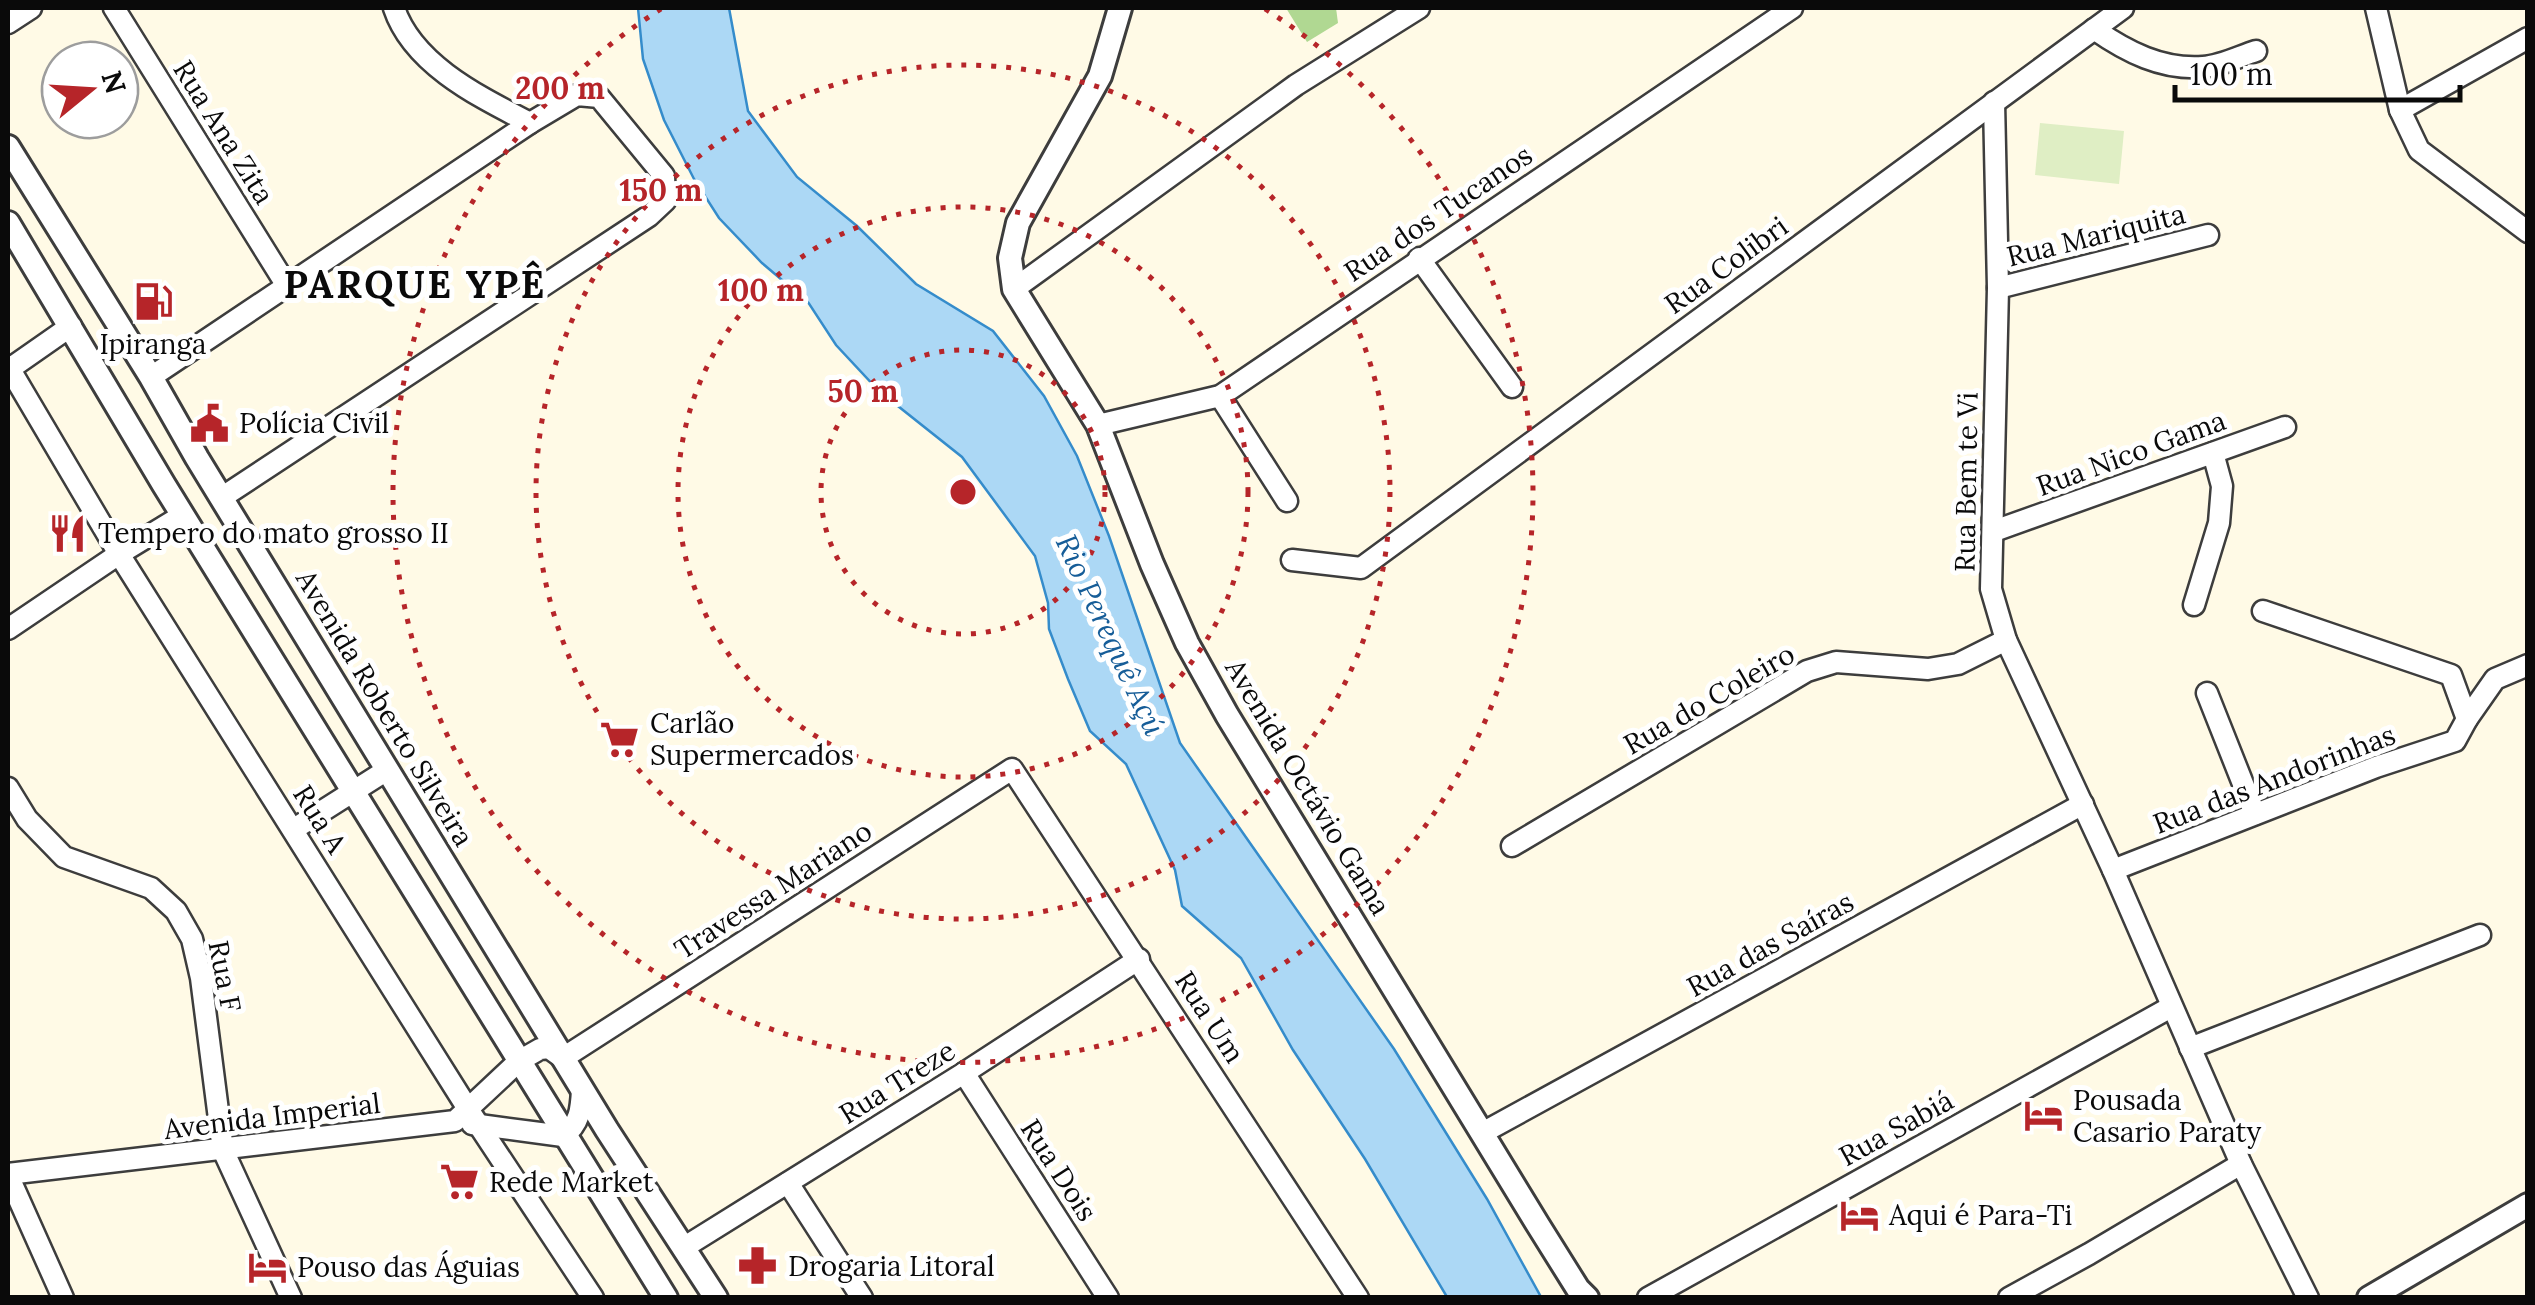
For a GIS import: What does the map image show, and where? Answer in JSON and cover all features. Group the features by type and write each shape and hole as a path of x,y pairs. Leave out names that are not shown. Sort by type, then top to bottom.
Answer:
{"street":[{"path":"8,23 31,8"},
{"name":"Rua Ana Zita","path":"114,8 287,286"},
{"path":"394,8 408,34 439,69 492,104 530,123"},
{"path":"1120,8 1100,76 1018,223 1010,258 1014,289 1296,85 1419,8"},
{"name":"Rua dos Tucanos","path":"1098,426 1220,396 1792,8"},
{"name":"Rua Colibri","path":"1292,560 1361,568 2123,8"},
{"path":"2376,8 2400,110 2419,150 2528,232"},
{"path":"2094,28 2140,57 2166,65 2206,67 2256,51"},
{"path":"2400,110 2528,38"},
{"path":"8,629 183,515 199,500 221,498 648,216 665,201 664,176 599,97 578,95 530,123 151,377"},
{"name":"Rua Bem te Vi","path":"1994,102 1998,288 1991,588 2006,640 2113,870 2240,1164 2308,1298"},
{"name":"Avenida Roberto Silveira","path":"8,147 582,1090 716,1298"},
{"path":"8,224 210,560 666,1298"},
{"name":"Rua Mariquita","path":"1998,288 2208,235"},
{"path":"1419,258 1512,386"},
{"name":"Avenida Octávio Gama","path":"1014,289 1098,426 1187,643 1538,1225 1578,1289 1588,1298"},
{"path":"8,368 71,326"},
{"name":"Rua A","path":"8,368 468,1118 592,1298"},
{"path":"1220,396 1286,502"},
{"name":"Rua Nico Gama","path":"1994,532 2285,427"},
{"path":"2194,604 2219,523 2222,486 2213,453"},
{"path":"210,560 221,563 240,554 243,532"},
{"path":"2263,611 2450,676 2467,720"},
{"name":"Rua do Coleiro","path":"1512,846 1807,672 1836,662 1928,669 1958,664 2006,640"},
{"path":"2467,720 2495,679 2528,665"},
{"path":"2207,694 2255,814"},
{"name":"Rua das Andorinhas","path":"2113,870 2376,767 2454,741 2467,720"},
{"name":"Rua Um","path":"1012,769 1358,1298"},
{"name":"Travessa Mariano","path":"563,1058 1012,769"},
{"path":"294,829 388,770"},
{"name":"Rua F","path":"8,788 28,819 64,857 151,888 176,911 192,939 201,978 224,1150 292,1298"},
{"name":"Rua das Saíras","path":"1484,1132 2083,804"},
{"path":"2190,1048 2480,935"},
{"name":"Rua Treze","path":"683,1248 1139,959"},
{"name":"Rua Sabiá","path":"1648,1298 2171,1007"},
{"path":"468,1118 519,1061 549,1048 563,1058"},
{"name":"Rua Dois","path":"964,1073 1108,1298"},
{"path":"564,1136 579,1119 582,1090"},
{"name":"Avenida Imperial","path":"8,1174 468,1118 564,1136"},
{"path":"2009,1298 2240,1164"},
{"path":"8,1174 64,1298"},
{"path":"788,1183 862,1298"},
{"path":"2369,1298 2528,1205"}],"green space":[{"path":"1286,8 1336,8 1338,23 1307,42"},
{"path":"2040,123 2124,131 2119,184 2035,175"}],"water":[{"name":"Rio Perequê Açú","path":"638,8 729,8 748,111 797,177 857,226 916,284 993,331 1044,396 1077,456 1109,536 1180,743 1394,1049 1487,1199 1541,1297 1447,1297 1365,1159 1293,1050 1241,958 1182,906 1175,870 1126,764 1090,731 1068,679 1049,629 1048,603 1035,556 962,457 879,391 836,345 808,302 762,263 719,218 664,120 643,59"}],"place":[{"name":"Ipiranga","path":"153,301"},
{"name":"Polícia Civil","path":"209,423"},
{"name":"Tempero do mato grosso II","path":"68,533"},
{"name":"Carlão Supermercados","path":"620,739"},
{"name":"Pousada Casario Paraty","path":"2043,1116"},
{"name":"Rede Market","path":"459,1182"},
{"name":"Aqui é Para-Ti","path":"1859,1215"},
{"name":"Drogaria Litoral","path":"758,1266"},
{"name":"Pouso das Águias","path":"267,1267"}],"district":[{"name":"PARQUE YPÊ","path":"415,285"}]}
